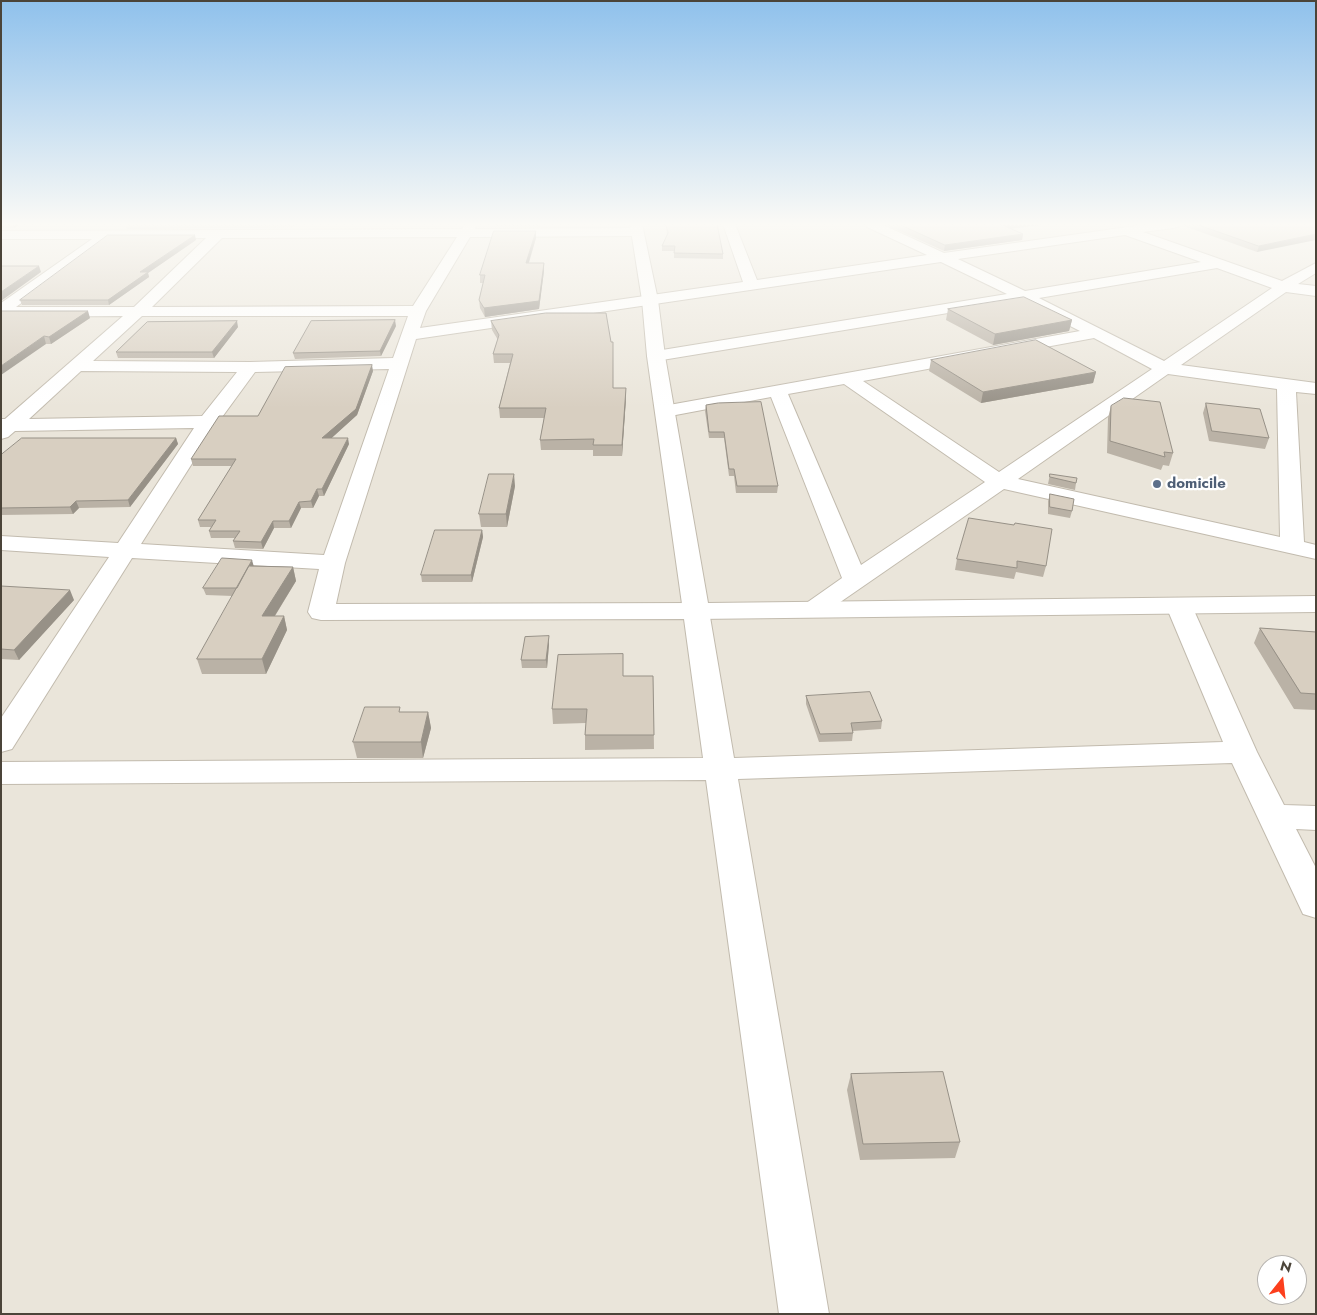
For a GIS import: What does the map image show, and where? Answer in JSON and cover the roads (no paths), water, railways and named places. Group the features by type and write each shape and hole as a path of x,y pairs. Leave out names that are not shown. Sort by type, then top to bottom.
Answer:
{"street":[{"path":"1,311 36,285"},
{"path":"4,428 77,366 165,285"},
{"path":"434,285 418,311 409,335 333,563 321,612 696,611 1316,604"},
{"path":"647,285 656,356 804,1314"},
{"path":"409,335 749,285"},
{"path":"1002,285 1165,368 1316,389"},
{"path":"656,356 1088,285"},
{"path":"1278,285 1316,291"},
{"path":"814,609 1286,285"},
{"path":"1,311 418,311"},
{"path":"665,411 1095,333"},
{"path":"77,366 250,367 399,364"},
{"path":"1,742 208,422 250,367"},
{"path":"847,378 998,482 1316,552"},
{"path":"1286,385 1292,546"},
{"path":"777,390 855,580"},
{"path":"4,428 208,422"},
{"path":"1,543 333,563"},
{"path":"1179,606 1242,752 1316,904"},
{"path":"1,772 720,769 1242,752"},
{"path":"1274,817 1316,818"}],"place":[{"name":"domicile","path":"1157,484"}]}
